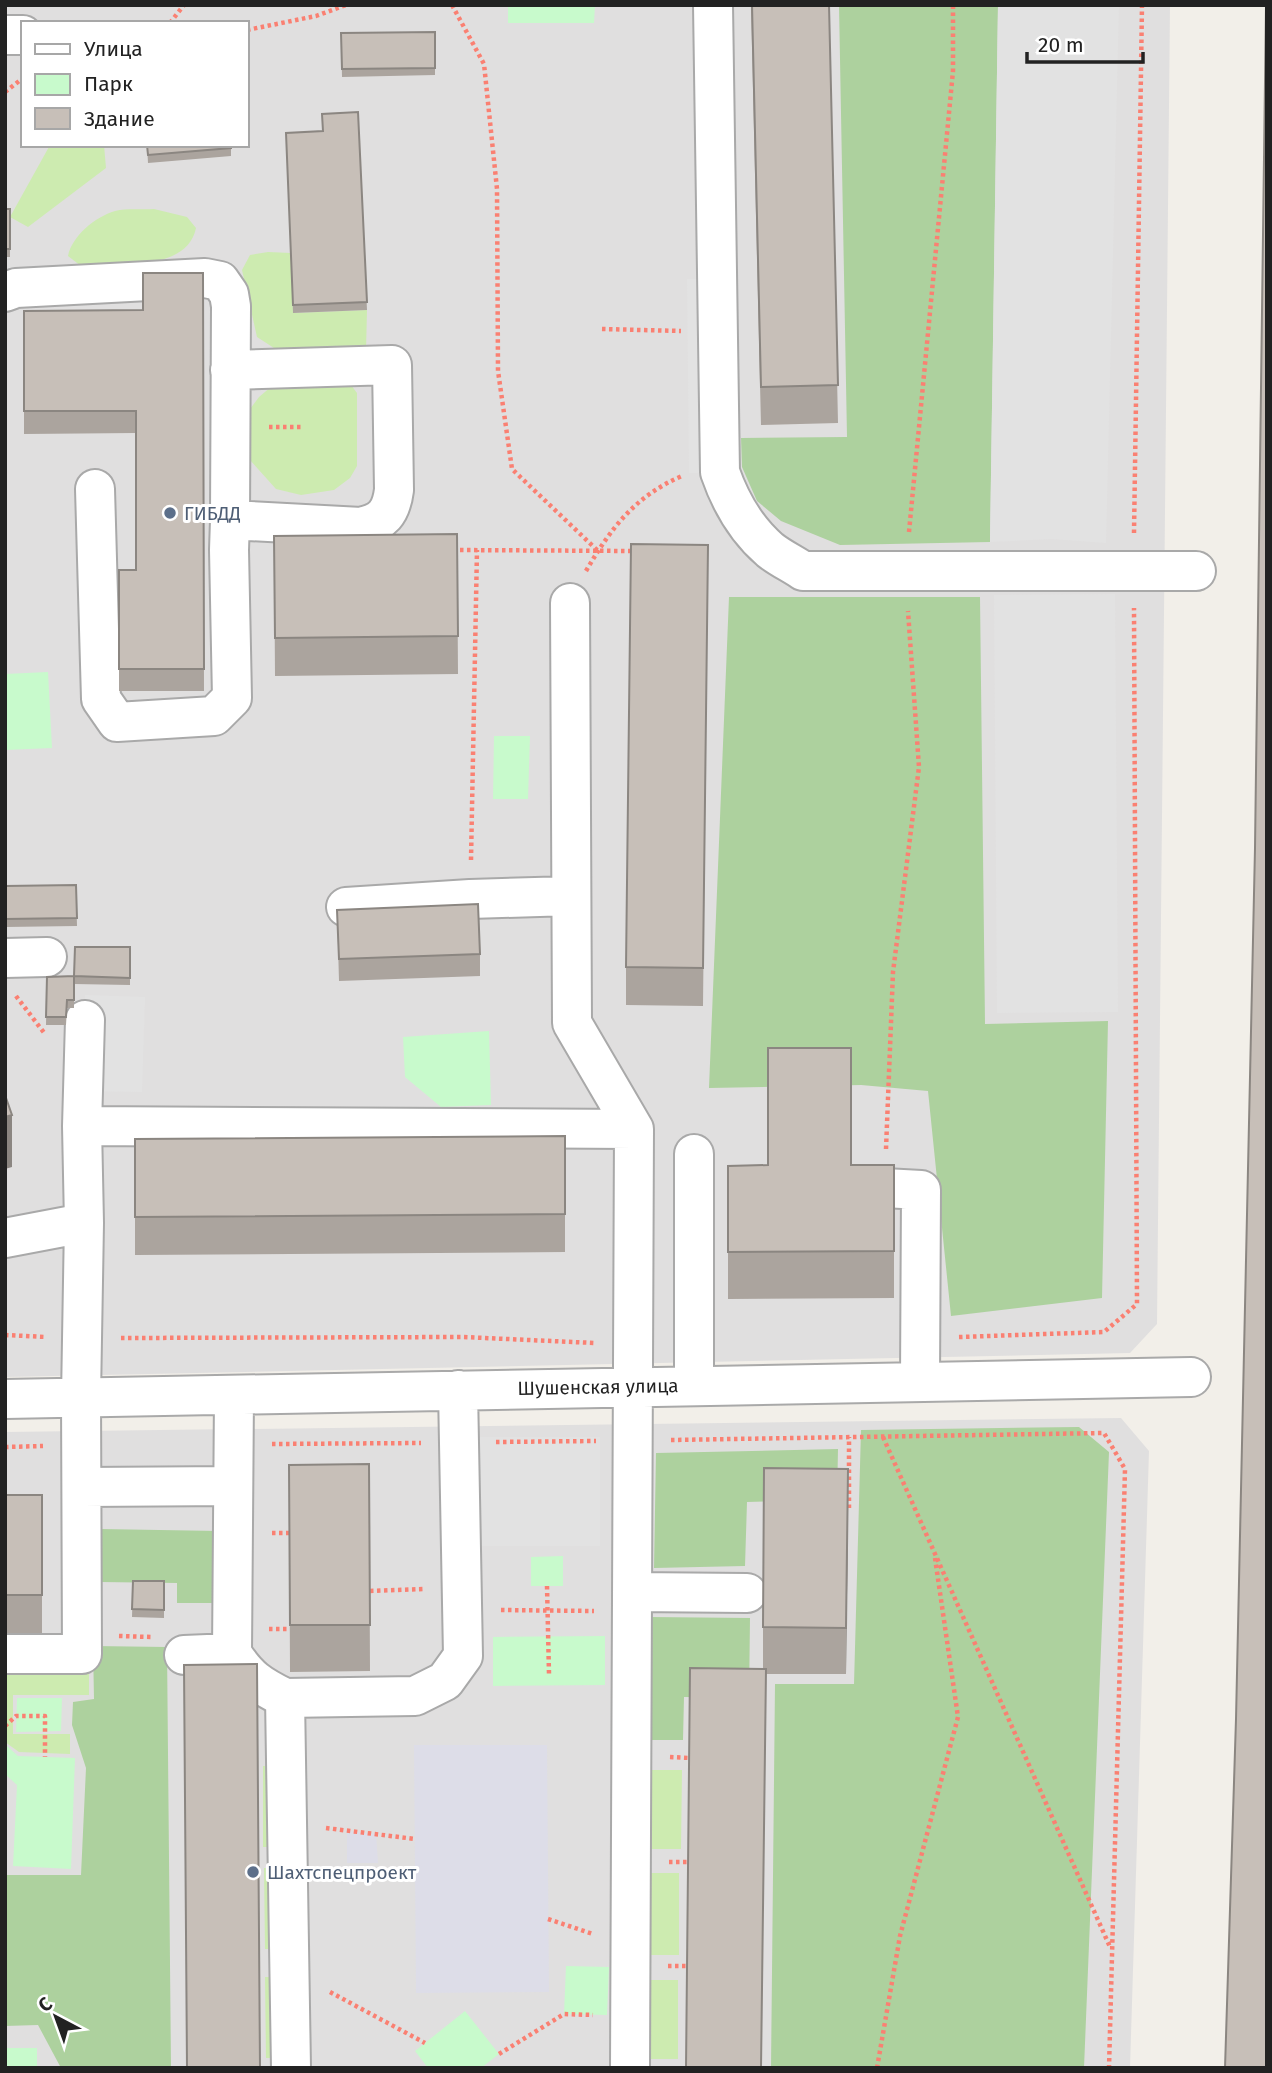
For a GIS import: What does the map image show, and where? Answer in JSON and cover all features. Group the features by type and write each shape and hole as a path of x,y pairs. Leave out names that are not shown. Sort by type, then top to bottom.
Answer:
{"street":[{"path":"713,5 720,472 729,497 770,551 803,571 1195,570"},
{"path":"5,292 16,288 214,278 220,281 229,294 232,698 214,716 117,722 101,699 95,489"},
{"path":"230,370 392,365 394,490 387,516 376,524 361,527 230,520"},
{"path":"570,603 572,1023 634,1129 630,2068"},
{"path":"346,907 470,899 571,897"},
{"path":"5,958 47,957"},
{"path":"5,1654 82,1654 82,1126 85,1020"},
{"path":"82,1126 634,1129"},
{"path":"694,1154 694,1386"},
{"path":"875,1188 920,1190 920,1382"},
{"path":"5,1238 84,1223"},
{"name":"Шушенская улица","path":"5,1399 1191,1377"},
{"path":"234,1395 232,1653 243,1671 258,1685 285,1698 415,1696 445,1681 463,1656 458,1390"},
{"path":"83,1487 233,1486"},
{"path":"633,1602 747,1593"},
{"path":"172,1646 232,1653"},
{"path":"285,1698 291,2068"}],"path":[{"path":"172,21 184,5"},
{"path":"248,30 316,16 346,5"},
{"path":"452,5 484,64 497,189 498,372 512,469 598,551"},
{"path":"875,1188 893,972 919,767 905,571 953,71 953,5"},
{"path":"1104,1332 1137,1304 1134,571 1142,5"},
{"path":"5,92 21,80"},
{"path":"601,329 688,331"},
{"path":"570,603 598,551 625,513 666,482 689,473"},
{"path":"458,550 638,551"},
{"path":"470,899 477,550"},
{"path":"494,1442 1104,1433 1125,1469 1108,2068"},
{"path":"883,1436 1112,1951"},
{"path":"849,1437 849,1508"},
{"path":"271,1444 424,1443"},
{"path":"5,1447 47,1446"},
{"path":"877,2068 900,1936 958,1717 934,1550"},
{"path":"547,1586 549,1674"},
{"path":"370,1591 547,1610 633,1602"},
{"path":"82,1636 172,1646"},
{"path":"5,1726 16,1716 46,1716 45,1757"},
{"path":"287,1823 415,1839"},
{"path":"289,1970 425,2043"},
{"path":"499,2054 564,2014"}],"shaded area":[{"path":"5,5 1170,5 1157,1324 1130,1353 5,1377"},
{"path":"998,5 1119,5 1106,543 1052,539 990,542"},
{"path":"687,279 718,279 720,472 689,473"},
{"path":"1115,594 1118,1012 997,1013 994,595"},
{"path":"85,995 145,997 142,1092 84,1091"},
{"path":"1121,1418 1149,1451 1130,2068 5,2068 5,1432"},
{"path":"476,1437 600,1437 600,1546 476,1546"},
{"path":"414,1745 547,1745 549,1992 416,1993"},
{"path":"347,1831 376,1834 378,1863 347,1863"}],"green space":[{"path":"508,5 595,5 594,23 508,23"},
{"path":"839,5 998,5 990,542 840,545 781,521 757,501 742,467 741,438 847,437"},
{"path":"49,147 104,147 106,168 28,227 10,217"},
{"path":"154,209 187,217 196,228 190,242 179,252 165,259 130,265 81,266 68,256 79,235 107,214 120,210"},
{"path":"268,252 291,253 293,313 367,310 366,351 293,354 274,348 257,337 242,270 250,255"},
{"path":"348,381 357,393 357,466 350,478 334,490 301,495 276,489 250,460 246,423 250,409 272,386"},
{"path":"729,597 980,597 985,1024 1108,1021 1102,1298 951,1316 928,1091 861,1085 709,1088"},
{"path":"48,672 52,748 5,750 5,674"},
{"path":"494,736 530,736 528,799 493,799"},
{"path":"489,1031 491,1105 441,1107 405,1077 403,1037"},
{"path":"1079,1427 1109,1452 1084,2068 771,2068 775,1684 854,1684 861,1430"},
{"path":"838,1449 837,1500 747,1502 745,1566 654,1568 656,1453"},
{"path":"100,1529 219,1531 218,1603 177,1603 177,1583 100,1582"},
{"path":"563,1556 563,1586 531,1586 531,1557"},
{"path":"649,1617 750,1618 749,1698 684,1697 683,1740 647,1740"},
{"path":"605,1636 605,1685 493,1686 493,1637"},
{"path":"93,1646 167,1647 171,2068 61,2068 38,2025 5,2026 5,1875 81,1875 86,1768 72,1725 73,1702 94,1699"},
{"path":"89,1663 89,1695 13,1695 13,1734 70,1734 70,1754 19,1752 5,1742 5,1664"},
{"path":"17,1698 62,1698 61,1731 16,1732"},
{"path":"7,1746 18,1756 75,1758 71,1869 13,1866 17,1785 5,1774"},
{"path":"263,1766 280,1766 281,1847 263,1847"},
{"path":"642,1770 682,1770 681,1849 641,1849"},
{"path":"264,1868 281,1868 282,1949 265,1949"},
{"path":"641,1873 679,1873 679,1955 640,1955"},
{"path":"566,1966 609,1967 607,2015 564,2014"},
{"path":"265,1977 283,1977 283,2058 266,2058"},
{"path":"642,1980 678,1980 678,2059 641,2059"},
{"path":"465,2011 499,2054 481,2068 428,2068 415,2051"},
{"path":"5,2048 37,2048 37,2068 5,2068"}],"building":[{"path":"752,5 829,5 838,385 761,387"},
{"path":"1266,5 1267,2068 1225,2068 1236,1719 1255,848"},
{"path":"435,32 435,68 342,69 341,33"},
{"path":"358,112 367,302 293,305 286,133 323,131 322,114"},
{"path":"147,147 231,147 231,148 148,155"},
{"path":"5,209 10,209 10,249 5,249"},
{"name":"ГИБДД","path":"143,273 203,273 204,669 119,669 119,570 136,570 136,411 24,411 24,311 143,310"},
{"path":"457,534 458,636 275,638 274,536"},
{"path":"631,544 708,545 703,968 626,967"},
{"path":"76,885 77,918 5,919 5,886"},
{"path":"478,904 480,954 339,959 337,910"},
{"path":"75,947 130,947 130,978 74,976"},
{"path":"74,976 74,1000 67,1000 66,1017 46,1017 47,977"},
{"path":"768,1048 851,1048 851,1165 894,1165 894,1251 728,1252 728,1166 768,1165"},
{"path":"5,1095 12,1115 5,1117"},
{"path":"565,1136 565,1214 135,1217 135,1139"},
{"path":"369,1464 370,1625 290,1625 289,1465"},
{"path":"764,1468 848,1469 846,1628 763,1627"},
{"path":"5,1495 42,1495 42,1595 5,1595"},
{"path":"133,1581 164,1581 164,1610 132,1609"},
{"path":"257,1664 260,2068 187,2068 184,1665"},
{"path":"690,1668 766,1669 761,2068 686,2068"}],"place":[{"name":"ГИБДД","path":"170,513"},
{"name":"Шахтспецпроект","path":"253,1872"}]}
